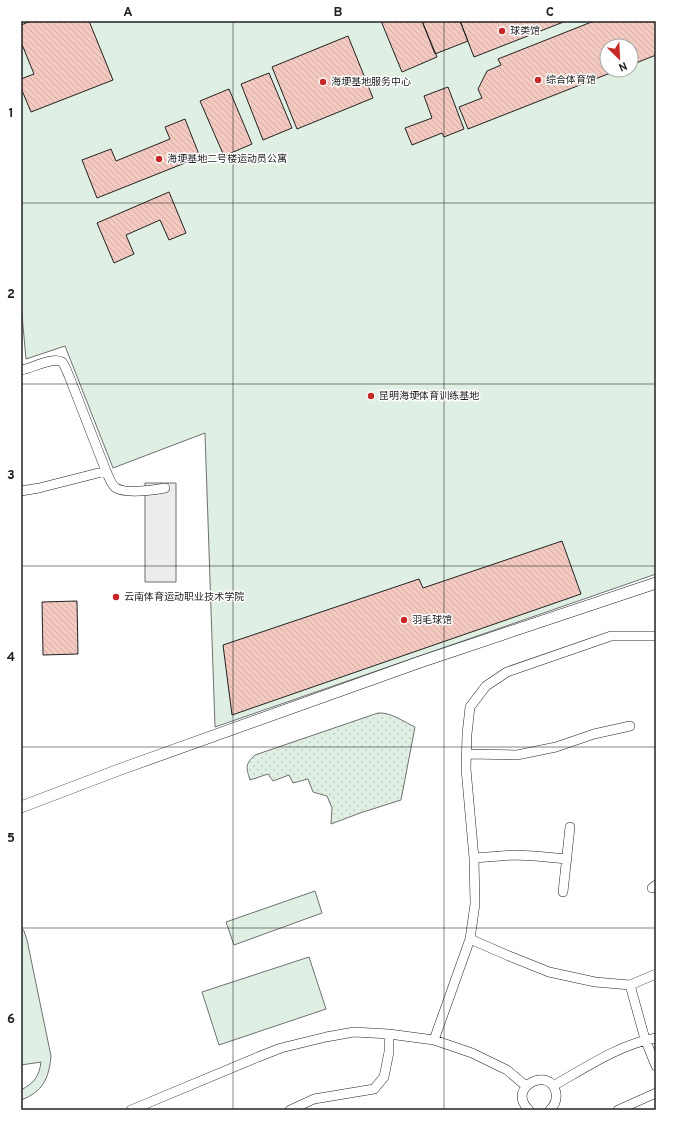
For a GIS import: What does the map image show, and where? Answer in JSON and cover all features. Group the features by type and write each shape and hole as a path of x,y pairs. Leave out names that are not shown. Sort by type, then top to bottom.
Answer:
{"street":[{"path":"21,370 50,361 58,360 62,362 69,376 112,485 117,489 127,491 165,488"},
{"path":"21,491 39,488 106,471"},
{"path":"21,807 121,769 420,662 656,583"},
{"path":"434,1040 470,938 475,904 474,858 466,769 467,734 470,707 486,686 507,672 611,636 656,636"},
{"path":"467,754 516,756 556,747 594,734 630,726"},
{"path":"563,892 570,827"},
{"path":"474,858 514,855 567,859"},
{"path":"470,938 549,972 595,982 630,985 656,974"},
{"path":"630,985 645,1040 656,1066"},
{"path":"131,1110 281,1048 354,1032 389,1034 434,1040 472,1053 506,1070 526,1086"},
{"path":"290,1110 314,1099 374,1089 384,1077 389,1052 389,1034"},
{"path":"553,1086 611,1053 645,1040 656,1038"},
{"path":"529,1110 523,1103 522,1098 524,1089 530,1083 538,1080 546,1081 553,1086 555,1090 556,1098 550,1110"},
{"path":"618,1110 656,1093"}],"green space":[{"name":"昆明海埂体育训练基地","path":"21,21 656,21 656,574 215,727 205,433 113,468 65,346 26,359 21,304"},
{"path":"378,713 388,714 415,727 401,800 331,824 332,808 327,796 313,792 308,779 293,783 289,775 273,781 268,774 250,780 247,766 249,761 255,755"},
{"path":"315,891 322,913 234,945 226,922"},
{"path":"21,927 27,940 51,1056 49,1071 44,1083 35,1093 21,1100 21,1090 35,1079 39,1072 41,1062 21,1065"},
{"path":"309,957 326,1009 219,1045 202,992"}],"shaded area":[{"path":"145,483 176,483 176,582 145,582"}],"building":[{"path":"31,21 89,21 113,80 31,112 21,88 21,79 34,74 21,42 21,25"},
{"path":"381,21 422,21 437,57 402,72"},
{"path":"422,21 460,21 468,41 435,54"},
{"name":"球类馆","path":"460,21 566,21 474,57"},
{"name":"综合体育馆","path":"594,21 656,21 656,55 639,62 639,38 599,38 599,77 468,129 459,107 482,98 478,89 487,71 501,65 498,59"},
{"name":"海埂基地服务中心","path":"348,36 373,98 297,129 272,67"},
{"path":"269,73 292,128 263,140 241,84"},
{"path":"448,87 464,129 444,137 442,133 412,145 405,128 432,118 424,96"},
{"path":"229,89 252,144 224,156 200,101"},
{"name":"海埂基地二号楼运动员公寓","path":"185,119 200,157 97,198 82,160 111,149 116,161 170,139 165,127"},
{"path":"169,192 186,233 169,240 160,220 126,235 134,254 114,263 97,223"},
{"name":"羽毛球馆","path":"562,541 581,594 232,715 223,645 419,579 423,588"},
{"path":"77,601 78,654 43,655 42,602"}],"place":[{"name":"球类馆","path":"502,31"},
{"name":"综合体育馆","path":"538,80"},
{"name":"海埂基地服务中心","path":"323,82"},
{"name":"海埂基地二号楼运动员公寓","path":"159,159"},
{"name":"昆明海埂体育训练基地","path":"371,396"},
{"name":"云南体育运动职业技术学院","path":"116,597"},
{"name":"羽毛球馆","path":"404,620"}]}
